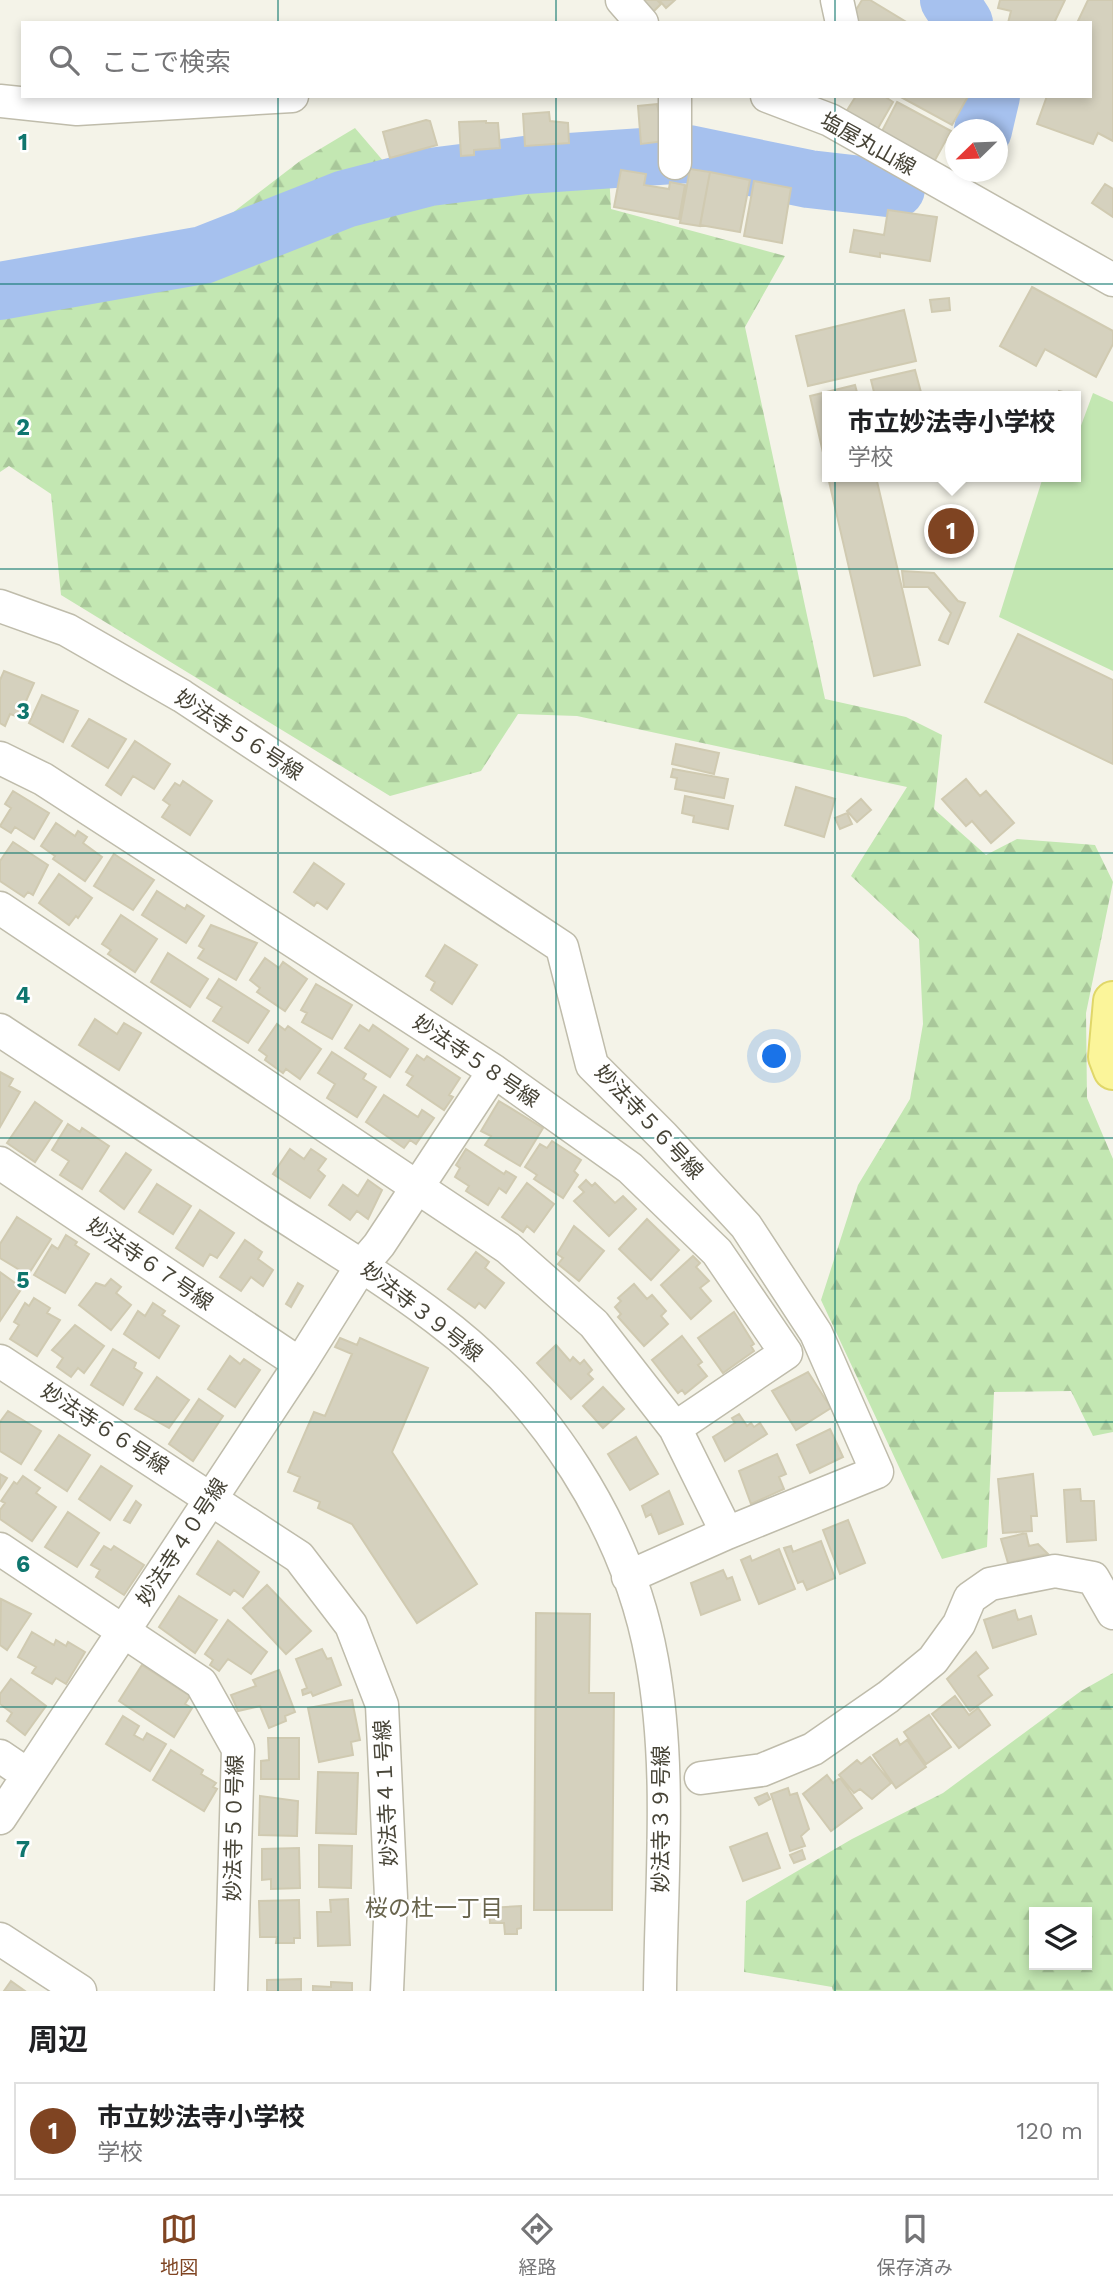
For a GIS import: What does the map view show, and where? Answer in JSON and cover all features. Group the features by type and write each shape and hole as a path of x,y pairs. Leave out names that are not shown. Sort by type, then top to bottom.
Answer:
{"main road":[{"path":"1113,1001 1108,1057 1113,1070"}],"street":[{"path":"622,0 640,21"},
{"path":"837,0 842,21"},
{"path":"2,106 77,109 259,98"},
{"path":"675,98 675,163"},
{"name":"塩屋丸山線","path":"779,98 835,108 1113,280"},
{"name":"妙法寺５６号線","path":"0,606 68,631 181,696 562,947 592,1065 663,1136 746,1226 816,1333 877,1472 628,1577"},
{"name":"妙法寺５８号線","path":"0,758 43,779 494,1071 630,1168 717,1252 786,1353 675,1428"},
{"path":"0,908 508,1248 594,1324 675,1428 727,1533"},
{"name":"妙法寺３９号線","path":"0,1030 362,1265 438,1319 474,1349 540,1419 580,1478 603,1520 628,1577 651,1657 662,1738 667,1990"},
{"name":"妙法寺４０号線","path":"0,1818 300,1364 362,1265 494,1071"},
{"name":"妙法寺６７号線","path":"0,1163 300,1364"},
{"name":"妙法寺６６号線","path":"0,1361 211,1498"},
{"name":"妙法寺４１号線","path":"211,1498 299,1558 351,1625 382,1705 391,1897 387,1991"},
{"name":"妙法寺５０号線","path":"0,1549 201,1683 238,1749 231,1991"},
{"path":"701,1778 762,1770 813,1749 888,1697 933,1660 959,1624 970,1598 990,1584 1055,1571 1093,1578 1113,1613"},
{"path":"0,1756 28,1775"},
{"path":"0,1939 80,1991"}],"green space":[{"path":"355,128 385,163 609,173 611,209 785,256 745,327 825,699 906,717 942,735 934,809 986,855 1017,839 1095,845 1113,882 1086,1013 1087,1098 1113,1159 1113,1432 1093,1436 1071,1391 994,1392 987,1547 942,1559 821,1300 858,1185 910,1099 923,1024 919,939 851,876 907,787 577,716 518,714 481,771 390,796 61,595 51,494 9,466 0,472 0,302 56,297 218,224 300,161"},
{"path":"1093,393 1113,402 1113,671 999,617 1041,482 1081,482 1081,426"},
{"path":"1113,1673 1113,1991 833,1991 832,1987 744,1972 746,1901 852,1839 943,1793 1081,1691"}],"building":[{"path":"634,0 657,0 661,4 649,16"},
{"path":"659,0 675,0 666,8"},
{"path":"862,0 870,0 905,21 858,21 856,10"},
{"path":"1000,0 1065,0 1055,21 1008,21 1011,11 998,8"},
{"path":"1088,0 1113,0 1113,141 1098,133 1093,144 1037,124 1046,98 1092,98 1092,21 1078,21"},
{"path":"855,98 887,98 893,102 877,130 846,112"},
{"path":"903,98 967,98 955,119 945,119 945,121"},
{"path":"897,102 945,128 945,142 934,162 881,133"},
{"path":"657,104 665,141 641,144 638,106"},
{"path":"549,112 550,121 568,123 569,143 525,146 523,114"},
{"path":"430,121 437,145 390,158 383,132"},
{"path":"459,122 498,123 500,148 474,150 474,155 461,156"},
{"path":"690,169 710,172 700,226 680,223"},
{"path":"621,170 646,174 644,185 669,189 670,182 685,185 679,219 614,207"},
{"path":"710,172 750,180 740,232 700,225"},
{"path":"754,181 791,188 782,243 744,236"},
{"path":"1105,184 1113,189 1113,217 1092,203"},
{"path":"888,210 937,217 930,261 880,253 880,257 850,252 854,230 884,235"},
{"path":"1032,287 1113,331 1113,344 1096,377 1045,349 1036,366 1000,346"},
{"path":"949,298 950,310 932,312 930,300"},
{"path":"904,310 916,361 808,386 796,336"},
{"path":"915,370 921,391 874,391 871,380"},
{"path":"855,385 857,391 830,391"},
{"path":"822,393 822,448 810,396"},
{"path":"829,482 877,482 920,665 874,676"},
{"path":"902,571 934,573 958,601 965,603 948,644 939,640 951,613 928,587 904,587"},
{"path":"1018,634 1113,680 1113,764 985,702"},
{"path":"4,671 34,683 19,717 10,714 5,726 0,723 0,680"},
{"path":"42,695 78,711 63,742 29,723"},
{"path":"89,719 126,739 108,768 72,746"},
{"path":"135,741 170,764 154,789 133,776 121,795 106,785"},
{"path":"676,744 719,753 714,774 672,764"},
{"path":"673,769 728,779 724,798 675,789 677,778 671,777"},
{"path":"966,779 980,796 986,791 1014,823 991,843 972,821 966,826 942,799"},
{"path":"183,781 212,801 190,835 162,817 170,805 163,800 175,783 180,786"},
{"path":"796,787 835,799 824,837 785,825"},
{"path":"13,791 49,813 34,839 15,827 11,833 0,826 11,808 5,804"},
{"path":"685,796 733,806 728,829 693,822 694,816 682,813"},
{"path":"861,799 871,810 857,822 847,811"},
{"path":"847,813 852,824 840,829 835,818"},
{"path":"56,823 75,836 78,831 87,837 83,843 102,857 85,881 53,859 55,856 41,846"},
{"path":"13,842 48,865 33,895 28,892 24,897 0,881 0,861"},
{"path":"114,854 154,880 133,910 94,886"},
{"path":"314,863 344,884 327,909 317,902 314,906 294,892"},
{"path":"59,874 92,898 78,918 76,916 69,925 39,903"},
{"path":"157,891 185,909 187,905 204,916 186,943 142,915"},
{"path":"121,915 157,939 135,972 108,954 111,950 102,944"},
{"path":"211,925 257,943 236,980 198,958 204,949 199,946"},
{"path":"445,945 477,965 452,1004 431,990 435,982 426,976"},
{"path":"168,953 208,979 190,1007 151,982"},
{"path":"265,958 279,968 283,962 307,979 285,1011 257,992 260,988 250,980"},
{"path":"219,979 269,1011 248,1043 213,1021 222,1007 207,998"},
{"path":"316,984 352,1005 332,1039 302,1022 307,1013 301,1010"},
{"path":"95,1019 117,1034 124,1023 141,1033 119,1070 79,1045"},
{"path":"277,1024 285,1030 288,1026 321,1049 300,1079 286,1069 283,1073 265,1060 267,1056 259,1050"},
{"path":"360,1025 369,1031 373,1025 408,1049 390,1077 345,1048"},
{"path":"332,1052 366,1074 363,1079 376,1087 357,1117 327,1098 335,1084 318,1073"},
{"path":"417,1055 424,1060 427,1056 460,1078 449,1095 453,1097 444,1110 407,1085 413,1076 406,1072"},
{"path":"0,1072 13,1079 9,1086 20,1092 0,1127"},
{"path":"384,1095 418,1117 422,1110 434,1118 416,1144 410,1140 404,1148 366,1122"},
{"path":"499,1101 543,1128 520,1166 485,1145 491,1136 481,1131"},
{"path":"35,1102 62,1121 35,1162 7,1143"},
{"path":"68,1124 80,1132 82,1128 109,1146 82,1189 60,1175 69,1161 52,1150"},
{"path":"552,1141 581,1160 574,1171 578,1175 563,1198 534,1179 537,1175 525,1167 540,1144 547,1148"},
{"path":"290,1149 304,1159 311,1149 326,1159 318,1170 325,1176 310,1198 273,1174"},
{"path":"466,1149 504,1174 506,1171 516,1177 506,1193 499,1188 488,1205 466,1191 469,1186 455,1177 460,1168 456,1165"},
{"path":"126,1153 151,1170 124,1209 100,1191"},
{"path":"368,1180 382,1190 368,1219 357,1211 350,1220 329,1205 343,1185 358,1196"},
{"path":"586,1180 592,1186 595,1183 615,1203 623,1196 636,1209 609,1236 574,1201 584,1192 579,1187"},
{"path":"527,1183 554,1204 534,1232 527,1226 523,1232 502,1217"},
{"path":"157,1184 191,1206 173,1234 139,1212"},
{"path":"200,1210 234,1233 217,1258 210,1254 203,1266 176,1248"},
{"path":"17,1217 51,1239 28,1275 0,1258 0,1244"},
{"path":"647,1219 679,1250 651,1280 619,1249"},
{"path":"574,1226 604,1251 579,1281 558,1264 563,1258 557,1254"},
{"path":"66,1235 89,1254 65,1293 34,1275 52,1245 58,1249"},
{"path":"245,1240 262,1252 258,1259 273,1270 263,1286 251,1277 241,1291 220,1277"},
{"path":"476,1252 489,1262 485,1268 504,1283 485,1308 479,1303 475,1308 448,1289"},
{"path":"693,1256 700,1263 696,1267 709,1281 700,1288 711,1301 691,1319 661,1285"},
{"path":"0,1272 22,1288 0,1321"},
{"path":"111,1279 121,1287 116,1293 131,1305 111,1330 79,1305 96,1283 105,1286"},
{"path":"298,1283 303,1286 291,1307 286,1304"},
{"path":"634,1284 647,1299 652,1295 666,1311 661,1316 668,1324 644,1346 618,1317 621,1314 615,1307 621,1301 618,1298"},
{"path":"34,1298 50,1308 47,1313 60,1320 37,1356 10,1339 19,1325 14,1322 25,1303 29,1306"},
{"path":"153,1303 165,1311 162,1315 179,1326 159,1358 124,1334 138,1311 145,1316"},
{"path":"734,1312 754,1344 751,1346 754,1351 723,1373 698,1338"},
{"path":"75,1325 104,1346 84,1373 78,1368 71,1377 57,1367 63,1358 52,1350"},
{"path":"682,1336 702,1362 698,1365 707,1376 685,1394 682,1390 678,1393 652,1360"},
{"path":"340,1338 357,1345 360,1338 428,1368 392,1452 477,1584 417,1623 352,1524 318,1508 320,1502 294,1491 300,1477 288,1472 314,1412 325,1416 352,1354 335,1347"},
{"path":"556,1345 570,1361 573,1357 580,1364 584,1360 592,1370 588,1374 593,1379 571,1399 537,1363"},
{"path":"113,1349 136,1363 134,1368 142,1373 123,1405 91,1385"},
{"path":"230,1356 240,1364 244,1359 260,1370 235,1407 208,1389"},
{"path":"808,1372 831,1408 796,1430 772,1391"},
{"path":"157,1377 189,1400 169,1428 135,1409"},
{"path":"603,1387 624,1409 603,1428 583,1406"},
{"path":"199,1399 223,1416 193,1461 169,1444"},
{"path":"8,1411 41,1431 21,1464 0,1451 0,1422"},
{"path":"739,1414 747,1426 751,1423 754,1427 760,1423 767,1434 725,1461 713,1437 735,1423 732,1418"},
{"path":"830,1429 843,1457 810,1473 797,1445"},
{"path":"59,1435 90,1455 67,1491 35,1470"},
{"path":"636,1437 658,1474 630,1490 608,1454"},
{"path":"777,1454 786,1474 779,1477 784,1489 751,1504 739,1471"},
{"path":"101,1466 132,1486 110,1520 79,1499"},
{"path":"0,1474 7,1478 0,1489"},
{"path":"1033,1474 1037,1516 1031,1516 1032,1531 1003,1533 998,1479"},
{"path":"23,1476 40,1488 36,1493 56,1507 32,1541 0,1519 0,1510 5,1503 1,1501 14,1482 17,1484"},
{"path":"1080,1489 1081,1501 1094,1501 1096,1540 1067,1542 1064,1490"},
{"path":"669,1491 683,1524 659,1534 651,1514 646,1517 642,1506"},
{"path":"136,1501 141,1505 130,1523 124,1520"},
{"path":"68,1512 99,1533 77,1567 45,1547"},
{"path":"848,1520 865,1563 840,1574 823,1530"},
{"path":"1026,1533 1029,1546 1038,1544 1048,1554 1008,1563 1001,1539"},
{"path":"218,1541 259,1572 243,1597 234,1590 230,1595 197,1574"},
{"path":"821,1541 835,1578 807,1590 803,1581 798,1583 784,1548 791,1546 793,1552"},
{"path":"104,1546 111,1550 114,1546 144,1565 124,1595 96,1577 100,1570 91,1565"},
{"path":"779,1549 795,1589 759,1604 741,1560 750,1556 752,1561"},
{"path":"723,1570 727,1579 732,1577 740,1600 701,1615 691,1583"},
{"path":"267,1585 311,1631 286,1654 243,1608"},
{"path":"179,1596 217,1620 195,1653 159,1627"},
{"path":"1,1599 31,1614 7,1650 0,1645"},
{"path":"1015,1610 1018,1620 1031,1616 1036,1634 993,1648 984,1620"},
{"path":"536,1613 590,1614 589,1693 614,1693 612,1910 534,1910"},
{"path":"228,1620 267,1652 251,1674 228,1659 219,1671 210,1665 213,1660 205,1654"},
{"path":"32,1632 54,1645 56,1640 66,1646 68,1642 85,1652 66,1684 56,1678 52,1684 32,1673 36,1667 18,1657"},
{"path":"322,1649 327,1659 331,1658 341,1685 313,1696 311,1692 303,1695 302,1690 307,1688 296,1659"},
{"path":"976,1652 988,1668 978,1676 992,1695 970,1711 947,1679"},
{"path":"142,1665 190,1696 185,1704 192,1708 174,1737 119,1701"},
{"path":"279,1670 295,1712 285,1716 286,1721 269,1728 260,1706 238,1711 231,1695 256,1686 253,1680"},
{"path":"11,1679 46,1706 25,1735 7,1721 12,1713 0,1704 0,1694"},
{"path":"955,1696 969,1715 978,1708 990,1725 959,1748 932,1714"},
{"path":"352,1700 360,1740 351,1742 353,1755 319,1762 308,1708"},
{"path":"929,1715 951,1747 926,1764 904,1732"},
{"path":"123,1716 139,1726 134,1735 143,1740 147,1733 166,1744 150,1771 106,1744"},
{"path":"268,1738 299,1738 299,1779 261,1779 261,1761 269,1760"},
{"path":"897,1739 900,1745 907,1740 926,1767 896,1788 873,1755"},
{"path":"171,1750 203,1770 201,1774 216,1783 213,1787 217,1789 204,1811 153,1780"},
{"path":"870,1757 891,1783 872,1799 860,1789 854,1793 839,1775 857,1760 861,1764"},
{"path":"318,1772 358,1773 356,1834 316,1833"},
{"path":"827,1775 833,1783 840,1778 862,1808 831,1831 803,1794"},
{"path":"788,1788 790,1795 797,1793 809,1829 801,1836 805,1846 790,1851 771,1794"},
{"path":"767,1793 770,1799 759,1805 755,1798"},
{"path":"260,1796 298,1801 297,1836 259,1835"},
{"path":"767,1833 780,1868 743,1881 730,1847"},
{"path":"319,1845 352,1846 351,1888 319,1887"},
{"path":"299,1848 300,1888 271,1889 271,1879 262,1880 262,1849"},
{"path":"802,1850 805,1859 794,1863 790,1855"},
{"path":"348,1899 350,1945 318,1946 317,1912 331,1912 330,1900"},
{"path":"299,1900 300,1938 294,1938 294,1943 276,1943 277,1937 260,1937 259,1901"},
{"path":"521,1906 521,1928 517,1929 517,1934 505,1934 504,1923 490,1923 489,1908"},
{"path":"301,1979 301,1991 267,1991 267,1980"},
{"path":"11,1981 25,1991 4,1991"},
{"path":"331,1982 352,1983 352,1991 313,1991 313,1986 331,1987"}],"waterway":[{"path":"949,0 963,21"},
{"path":"986,119 991,98"},
{"path":"0,291 203,255 345,199 430,177 525,165 688,154 809,179 896,189"}],"place":[{"name":"市立妙法寺小学校","path":"951,531"}],"district":[{"name":"桜の杜一丁目","path":"434,1908"}]}
